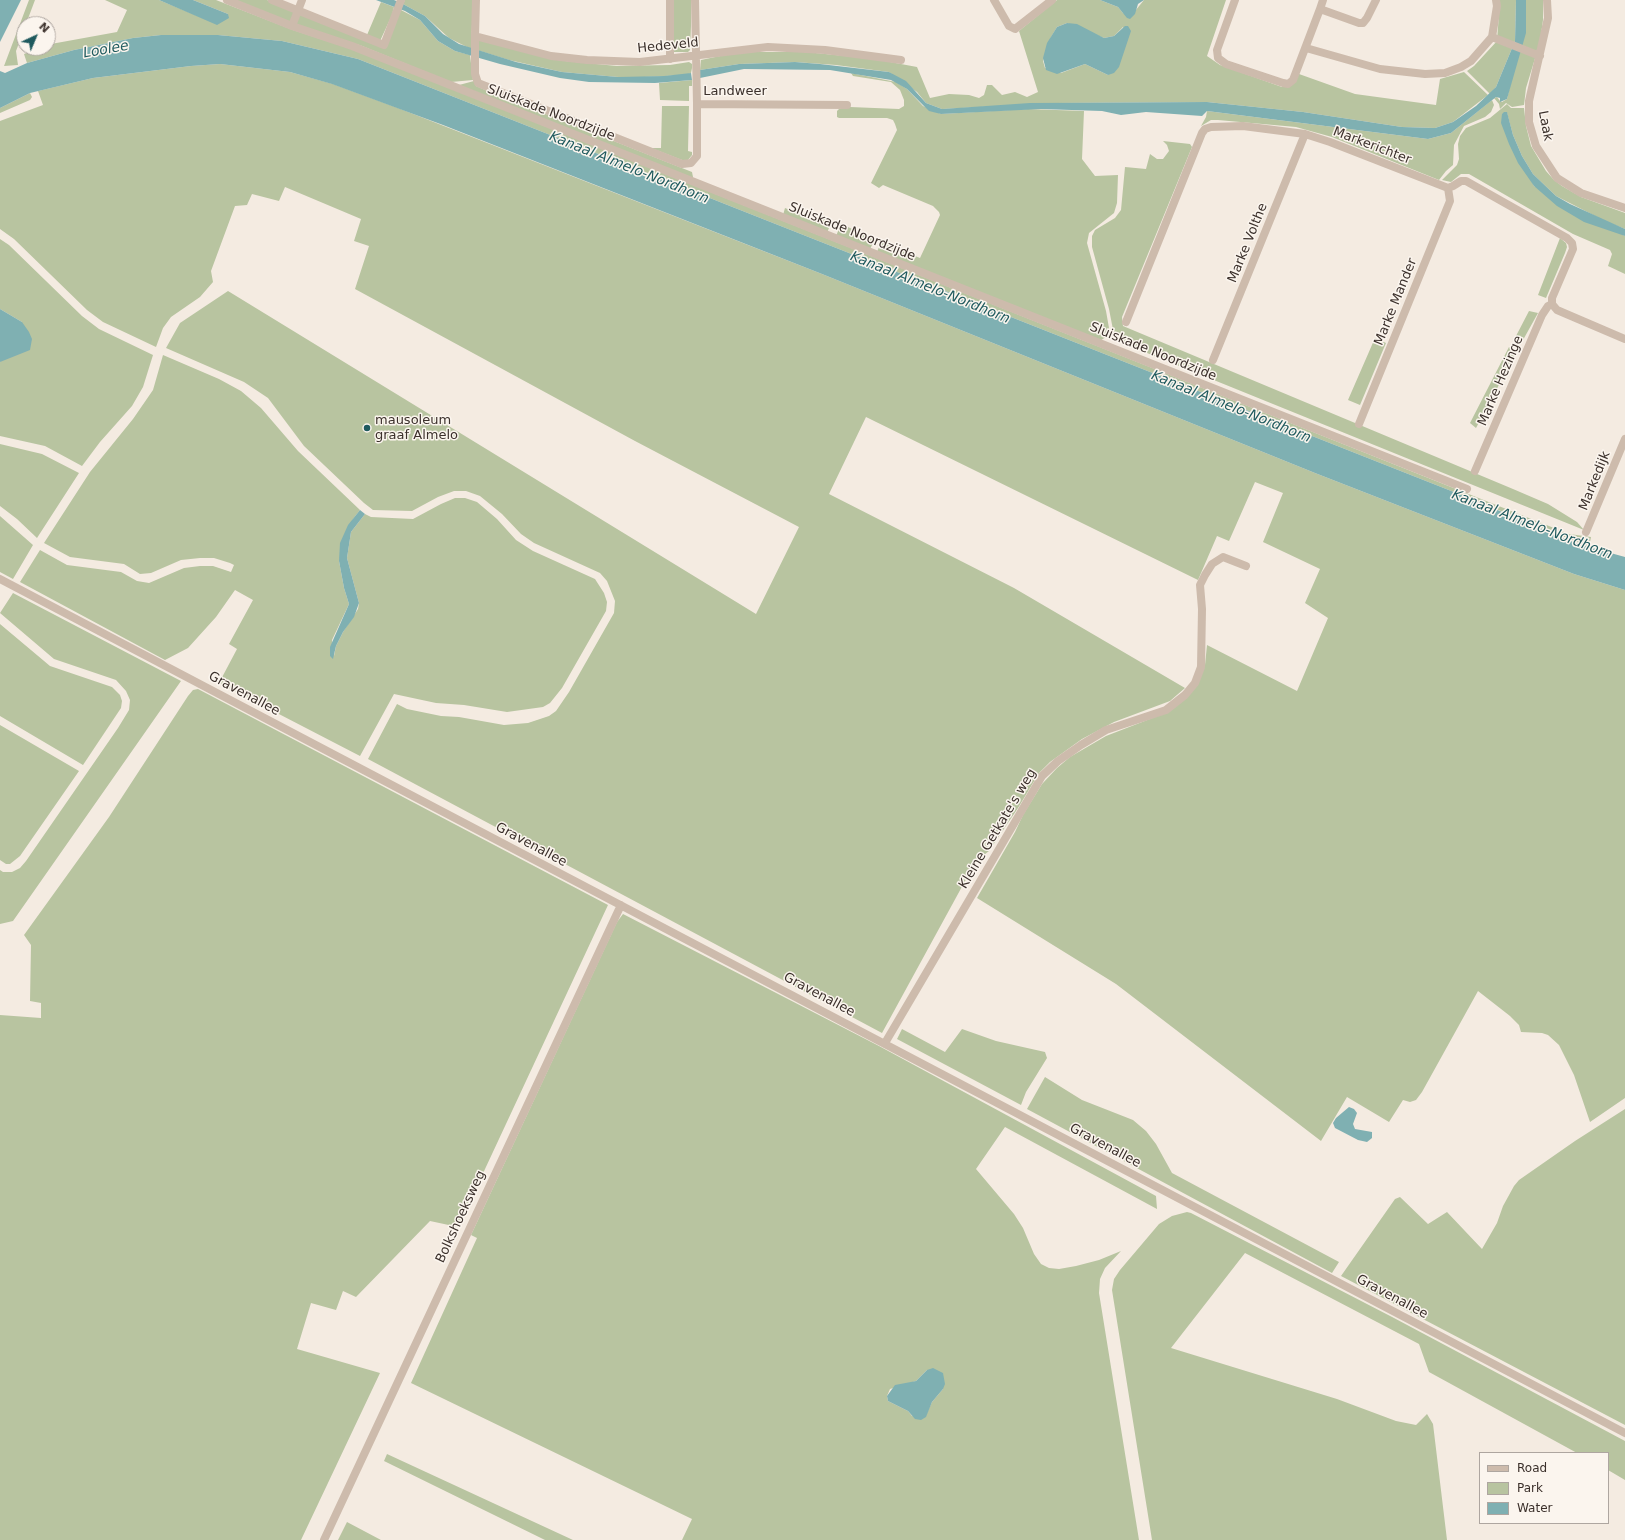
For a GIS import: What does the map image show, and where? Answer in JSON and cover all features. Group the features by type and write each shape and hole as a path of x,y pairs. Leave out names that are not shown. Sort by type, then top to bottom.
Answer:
{"street":[{"name":"Sluiskade Noordzijde","path":"227,0 292,26 331,38 379,56 1467,489"},
{"path":"272,0 384,45"},
{"path":"292,26 302,0"},
{"path":"379,56 402,0"},
{"path":"475,36 476,0"},
{"path":"670,0 670,59"},
{"path":"695,0 697,104"},
{"path":"994,0 1009,26 1015,29 1052,0"},
{"path":"1235,0 1217,50 1218,58 1226,64 1288,84 1293,80 1323,0"},
{"path":"1320,9 1354,22 1364,23 1376,0"},
{"path":"1306,48 1380,69 1425,74 1444,73 1461,67 1471,61 1492,37 1497,6 1496,0"},
{"name":"Laak","path":"1547,0 1548,18 1529,101 1530,122 1536,146 1558,178 1581,193 1625,208"},
{"name":"Landweer","path":"475,36 476,79 481,84 682,164 691,163 696,156 697,104 847,105"},
{"name":"Hedeveld","path":"475,36 551,56 586,60 640,62 768,47 825,50 901,60"},
{"path":"1492,37 1540,56"},
{"name":"Markerichter","path":"1126,322 1205,129 1211,127 1243,126 1305,134 1359,152 1448,188"},
{"name":"Marke Volthe","path":"1213,360 1305,134"},
{"path":"1448,188 1461,181 1466,182 1567,238 1572,243 1573,249 1552,298 1552,304 1557,310 1625,339"},
{"name":"Marke Mander","path":"1359,424 1450,201 1448,188"},
{"name":"Marke Hezinge","path":"1475,471 1542,315 1545,309 1552,304"},
{"name":"Markedijk","path":"1586,532 1625,439"},
{"name":"Kleine Getkate's weg","path":"885,1043 1042,776 1058,761 1106,730 1166,710 1185,695 1196,683 1201,667 1202,617 1200,586 1204,575 1212,564 1223,557 1246,566"},
{"name":"Gravenallee","path":"0,579 1625,1433"},
{"name":"Bolkshoeksweg","path":"324,1540 621,905"}],"green space":[{"path":"29,0 35,0 29,16 23,16"},
{"path":"105,0 159,0 217,24 228,14 193,0 216,0 293,30 354,50 1569,534 1591,537 1589,547 1469,498 358,59 282,41 218,35 161,35 133,38 56,55 56,43 117,32 127,10"},
{"path":"236,0 267,0 384,46 401,10 420,20 438,41 455,51 470,55 473,80 451,82 362,46 289,22"},
{"path":"405,0 473,0 471,49 449,38 425,16 403,4"},
{"path":"674,0 691,0 690,50 688,52 674,52"},
{"path":"1057,0 1100,0 1118,7 1123,13 1131,16 1144,0 1226,0 1207,56 1220,65 1282,87 1287,87 1299,74 1355,94 1436,105 1440,79 1464,72 1488,95 1453,122 1435,128 1402,127 1303,112 1207,102 1057,103 942,109 926,103 917,92 889,72 836,65 795,62 739,64 700,70 701,60 720,56 749,52 806,52 874,59 917,67 930,98 949,94 969,95 979,98 984,95 987,85 992,85 1002,95 1015,92 1027,97 1038,92 1019,31","holes":["1067,23 1104,38 1114,36 1123,27 1124,29 1108,75 1085,64 1061,73 1045,68 1043,61 1051,37 1057,27"]},
{"path":"1500,0 1516,0 1515,41 1496,87 1490,94 1467,71 1474,66 1497,41"},
{"path":"1526,0 1543,0 1543,20 1540,42 1526,88 1524,105 1512,107 1506,103 1500,109 1499,104 1494,98 1497,97 1502,102 1507,99 1526,16"},
{"path":"381,2 394,7 380,41 367,35"},
{"path":"16,34 16,56 18,65 4,66"},
{"path":"479,40 565,61 617,66 670,65 689,62 692,64 692,68 691,73 686,75 644,77 618,77 562,72 509,60 477,50"},
{"path":"25,56 52,56 27,63"},
{"path":"220,64 290,72 333,84 398,108 822,274 1315,473 1574,574 1625,590 1625,1098 1590,1122 1574,1075 1559,1045 1548,1035 1542,1033 1521,1032 1519,1025 1510,1016 1478,991 1422,1092 1416,1100 1410,1102 1403,1100 1389,1122 1347,1097 1321,1141 1116,984 977,898 1042,784 1070,757 1106,736 1168,712 1205,665 1207,645 1297,691 1328,618 1305,603 1320,569 1263,542 1283,493 1255,482 1229,541 1217,536 1198,580 866,417 829,494 1014,588 1185,688 1170,701 1114,722 1082,739 1050,762 1039,773 1018,808 989,851 976,861 882,1033 368,759 397,704 407,709 441,716 459,717 504,725 528,723 549,716 556,711 569,692 614,613 615,601 607,581 600,573 534,543 521,534 502,514 480,496 466,491 454,491 438,497 412,511 373,510 304,446 268,398 244,382 166,348 180,323 228,291 756,614 799,527 635,441 355,289 369,246 354,241 361,219 285,187 279,201 252,194 247,205 235,206 211,271 213,282 200,297 171,317 163,328 156,347 103,322 87,310 14,239 0,229 0,121 43,105 38,91 93,78"},
{"path":"851,73 896,82 907,89 923,106 941,114 1028,109 1084,111 1082,159 1095,176 1118,175 1117,203 1114,213 1089,233 1087,243 1106,311 1109,328 1107,336 1100,341 877,252 881,242 920,258 940,215 933,206 883,185 879,188 871,183 897,130 895,124 893,120 887,118 839,118 837,117 837,111 839,109 850,107 899,109 904,106 904,100 900,90 891,82 853,76"},
{"path":"692,80 692,86 689,86 689,101 660,100 659,83"},
{"path":"474,81 476,86 490,92 692,172 693,177 692,179 459,85"},
{"path":"30,93 32,97 30,100 0,113 0,108"},
{"path":"1492,100 1494,105 1491,112 1485,117 1464,126 1454,145 1453,165 1439,180 1332,137 1296,127 1218,120 1211,120 1201,126 1206,117 1207,111 1428,139 1451,133"},
{"path":"1507,104 1511,108 1524,108 1526,126 1531,146 1546,171 1554,180 1581,197 1625,213 1625,229 1605,221 1556,196 1533,174 1522,156 1513,135 1507,113 1502,114 1534,186 1625,236 1625,274 1608,266 1612,254 1610,250 1573,234 1469,174 1461,174 1451,182 1442,180 1457,165 1459,159 1458,144 1460,136 1466,128 1490,118"},
{"path":"662,106 689,106 688,151 692,152 692,155 688,160 682,160 651,148 661,148"},
{"path":"1163,141 1190,144 1192,147 1122,317 1123,326 1548,504 1577,522 1584,530 1115,340 1109,309 1092,247 1092,236 1095,230 1115,218 1121,210 1125,167 1146,169 1150,154 1157,159 1163,159 1169,151 1167,145"},
{"path":"785,208 805,216 807,210 832,220 827,233 783,215"},
{"path":"841,224 875,239 870,249 836,236"},
{"path":"1560,238 1566,243 1567,247 1546,298 1538,295"},
{"path":"0,239 9,245 82,316 99,329 153,355 143,387 132,406 100,442 82,466 45,446 0,436 0,362 22,322 0,309"},
{"path":"1529,311 1538,313 1523,340 1516,336"},
{"path":"1375,338 1386,343 1360,405 1348,400"},
{"path":"1509,347 1517,351 1476,428 1470,423"},
{"path":"163,355 219,379 241,391 261,408 298,451 360,510 353,519 339,561 344,588 349,604 332,640 334,656 336,646 343,632 358,609 359,603 347,558 351,532 365,514 371,517 413,519 455,498 465,498 477,502 497,519 516,540 533,551 595,579 604,593 607,602 606,611 562,688 550,703 543,707 507,712 464,705 436,703 394,694 360,756 219,683 237,649 229,644 253,600 235,590 216,617 188,648 165,660 20,582 40,550 67,565 121,572 137,581 149,583 184,568 213,566 231,572 234,565 230,563 214,558 200,558 181,560 151,573 140,574 124,564 70,557 44,543 90,472 133,419 153,390"},
{"path":"0,444 42,454 79,473 37,538 17,519 0,506"},
{"path":"0,516 33,545 13,579 0,572"},
{"path":"13,593 181,681 13,921 0,924 0,870 3,872 12,872 20,868 26,861 118,728 129,710 130,700 126,691 116,680 54,659 0,613"},
{"path":"0,624 50,666 112,687 120,695 122,701 121,708 83,765 0,716"},
{"path":"198,689 608,905 458,1227 430,1221 356,1297 343,1291 336,1310 311,1303 297,1349 380,1373 301,1540 0,1540 0,1015 41,1018 41,1003 30,1001 31,945 24,935 109,817 188,696 193,690"},
{"path":"0,725 79,771 20,856 10,864 6,864 0,860"},
{"path":"623,914 879,1046 1156,1196 1157,1209 1005,1127 976,1169 1014,1214 1023,1228 1034,1254 1041,1264 1049,1268 1059,1269 1099,1260 1121,1251 1105,1268 1100,1279 1099,1293 1139,1540 682,1540 692,1519 411,1383 477,1238 471,1235 617,922","holes":["927,1370 943,1389 932,1402 925,1417 912,1416 908,1411 888,1401 887,1396 890,1389 916,1381"]},
{"path":"902,1029 945,1052 962,1029 996,1041 1045,1052 1047,1058 1026,1092 1021,1105 897,1039"},
{"path":"1045,1077 1082,1100 1133,1120 1146,1131 1156,1144 1172,1173 1339,1262 1332,1273 1027,1109"},
{"path":"1625,1109 1625,1425 1341,1276 1395,1199 1400,1197 1428,1224 1447,1212 1482,1249 1497,1223 1503,1206 1519,1180 1575,1141"},
{"path":"1187,1212 1191,1213 1394,1318 1625,1441 1625,1480 1609,1471 1609,1452 1575,1452 1429,1372 1419,1344 1245,1253 1171,1348 1337,1399 1396,1421 1416,1425 1427,1414 1433,1424 1447,1540 1152,1540 1112,1290 1114,1279 1120,1270 1159,1224 1172,1216"},
{"path":"387,1454 573,1540 545,1540 384,1461"},
{"path":"347,1522 381,1540 338,1540"}],"water":[{"path":"0,0 21,0 0,42"},
{"path":"159,0 193,0 228,14 229,18 217,25"},
{"path":"376,0 394,0 425,16 443,34 459,44 516,62 562,72 618,77 664,76 691,73 692,80 655,83 589,82 560,78 500,64 455,51 438,41 420,20 405,11"},
{"path":"1100,0 1144,0 1138,4 1135,14 1130,19 1127,18 1118,7"},
{"path":"1516,0 1526,0 1526,33 1507,99 1500,102 1500,98 1496,97 1451,133 1428,139 1207,111 1202,116 1146,112 1121,115 1102,111 1041,109 941,114 929,111 907,89 891,80 830,70 744,69 700,78 700,70 739,64 795,62 889,72 906,81 926,103 942,109 1030,103 1207,102 1303,112 1402,127 1435,128 1453,122 1476,106 1496,87 1515,41"},
{"path":"1067,23 1077,24 1104,38 1114,36 1125,26 1128,26 1131,31 1119,67 1114,73 1108,75 1085,64 1057,74 1046,70 1043,58 1047,43 1057,27"},
{"path":"161,35 218,35 282,41 358,59 1469,498 1578,544 1625,557 1625,590 1574,574 1315,473 822,274 443,125 332,84 290,72 220,64 191,66 93,78 30,93 0,108 0,71 5,73 27,63 74,50 133,38"},
{"path":"1507,112 1513,135 1522,156 1533,174 1556,196 1625,229 1625,236 1584,222 1557,206 1534,186 1518,163 1509,144 1501,123 1502,114"},
{"path":"0,309 22,322 32,339 30,350 0,362"},
{"path":"360,510 365,514 351,532 347,558 359,603 354,617 343,632 336,646 333,659 330,656 330,647 349,604 344,588 339,561 340,543 348,525"},
{"path":"1349,1107 1354,1109 1357,1113 1353,1124 1355,1129 1372,1132 1372,1138 1367,1142 1358,1140 1335,1128 1333,1123 1336,1118"},
{"path":"933,1368 943,1373 945,1384 943,1389 932,1402 926,1417 921,1420 915,1419 908,1411 888,1401 887,1396 895,1385 916,1381 927,1370"}],"place":[{"name":"mausoleum graaf Almelo","path":"367,428"}],"water label":[{"name":"Loolee","path":"106,50"},
{"name":"Kanaal Almelo-Nordhorn","path":"629,168"},
{"name":"Kanaal Almelo-Nordhorn","path":"930,288"},
{"name":"Kanaal Almelo-Nordhorn","path":"1231,407"},
{"name":"Kanaal Almelo-Nordhorn","path":"1532,525"}]}
